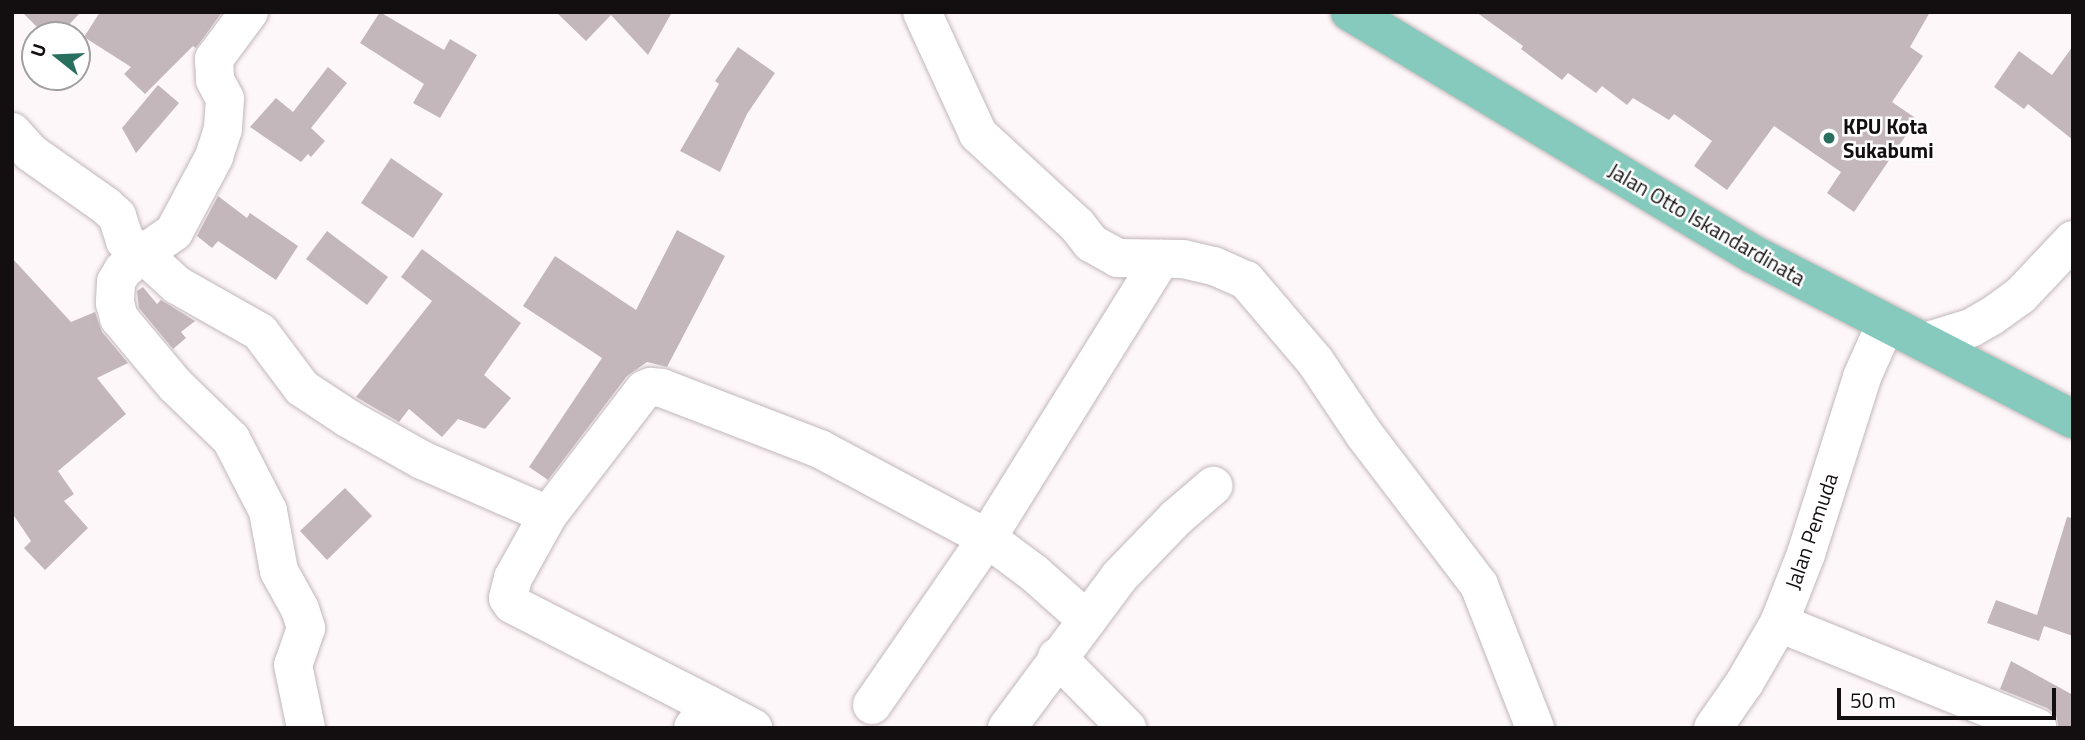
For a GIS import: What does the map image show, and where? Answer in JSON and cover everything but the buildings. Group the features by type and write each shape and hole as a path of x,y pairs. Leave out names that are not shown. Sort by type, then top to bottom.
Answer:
{"main road":[{"name":"Jalan Otto Iskandardinata","path":"1350,12 1753,254 2073,419"}],"street":[{"path":"249,12 214,60 215,80 225,99 223,129 214,157 178,226 167,239 123,270 116,282 115,303 119,318 175,385 232,439 268,511 279,571 300,608 306,628 293,665 306,728"},
{"path":"922,12 978,134 1099,248 1118,258 1183,259 1213,266 1247,280 1315,361 1364,434 1479,585 1535,728"},
{"path":"12,132 31,153 117,216 125,241 177,285 260,332 302,388 349,419 422,460 548,515"},
{"path":"1925,342 1971,328 1992,316 2020,296 2073,240"},
{"path":"872,705 988,538 1161,259"},
{"name":"Jalan Pemuda","path":"1713,728 1745,682 1779,623 1806,554 1862,377 1886,323"},
{"path":"753,728 701,716 509,601 513,578 548,515 644,390 655,387 820,449 988,538 1034,573 1087,621"},
{"path":"1007,728 1057,657 1119,577 1177,517 1213,486"},
{"path":"1779,623 2036,727"},
{"path":"1057,657 1127,728"}],"place":[{"name":"KPU Kota Sukabumi","path":"1829,138"}]}
